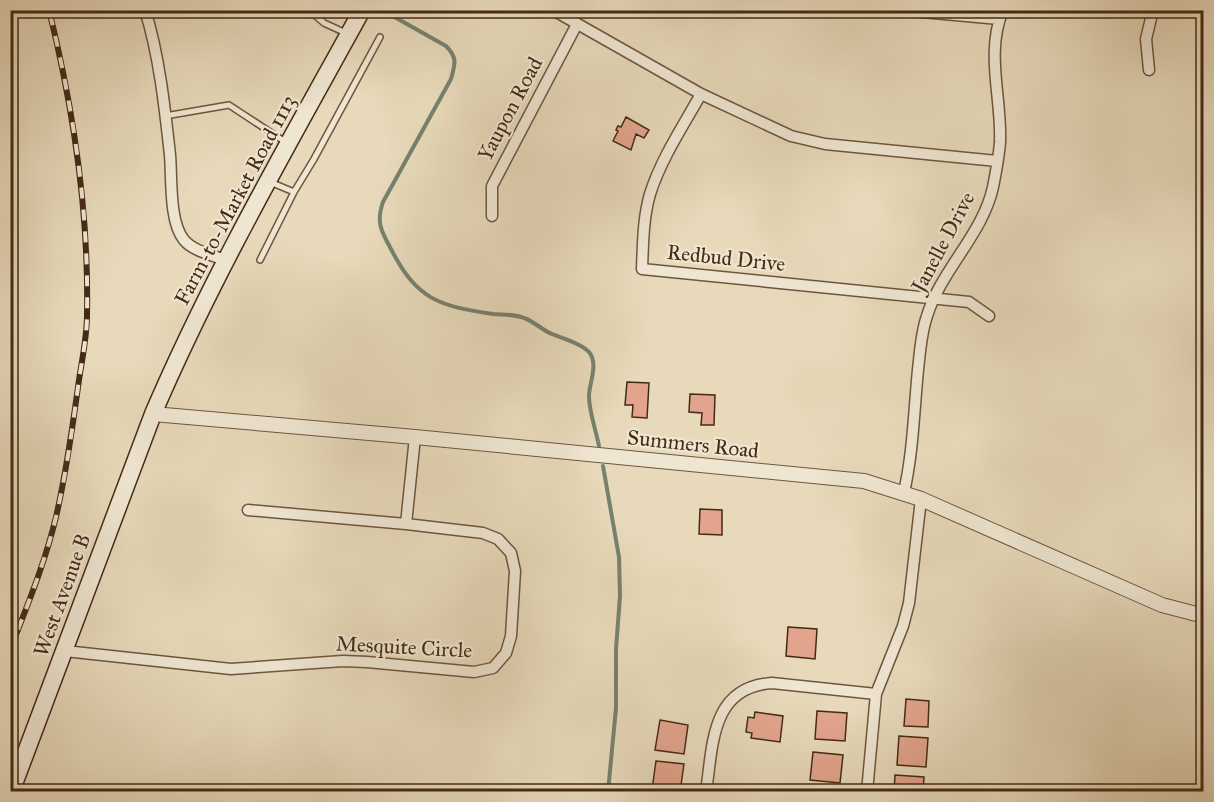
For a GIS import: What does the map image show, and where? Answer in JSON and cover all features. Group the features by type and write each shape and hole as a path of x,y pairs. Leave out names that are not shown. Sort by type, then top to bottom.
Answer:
{"main road":[{"name":"Farm-to-Market Road 1113","path":"153,414 225,260 362,10"},
{"name":"West Avenue B","path":"10,792 153,414"}],"street":[{"path":"146,10 153,34 175,221 184,240 200,251 225,260"},
{"path":"553,10 701,94 790,136 825,144 997,161"},
{"path":"900,10 1001,15"},
{"path":"1149,70 1146,39 1153,10"},
{"name":"Janelle Drive","path":"904,492 926,317 933,298 982,215 993,189 1000,141 994,63 995,39 1001,15"},
{"name":"Yaupon Road","path":"492,216 492,186 577,24"},
{"name":"Redbud Drive","path":"701,94 663,165 650,195 643,229 642,269 969,302 989,316"},
{"name":"Summers Road","path":"153,414 864,481 921,499 1162,605 1203,616"},
{"path":"406,524 415,437"},
{"path":"867,792 876,694 903,626 909,603 921,499"},
{"name":"Mesquite Circle","path":"65,651 231,669 343,661 474,672 493,668 500,662 510,645 515,571 511,553 498,538 406,524 248,510"},
{"path":"706,792 717,726 722,711 740,693 761,684 772,683 876,694"}],"lane":[{"path":"309,10 324,23 349,34"},
{"path":"260,260 294,192 380,38"},
{"path":"164,116 229,105 289,144"},
{"path":"268,182 294,192"}],"building":[{"path":"626,117 649,130 644,138 636,134 631,150 613,141 618,126 621,127"},
{"path":"627,382 649,383 647,418 632,417 633,405 625,405"},
{"path":"690,394 715,395 714,425 701,425 702,413 689,412"},
{"path":"700,509 722,510 722,535 699,534"},
{"path":"788,627 817,629 815,659 786,656"},
{"path":"906,699 929,701 928,727 904,726"},
{"path":"817,711 847,713 845,741 815,739"},
{"path":"755,712 783,716 780,742 751,738 752,733 746,732 748,717 754,718"},
{"path":"660,720 688,725 684,754 655,750"},
{"path":"899,736 928,738 926,767 897,765"},
{"path":"813,752 843,755 840,783 810,780"},
{"path":"656,761 684,764 680,792 652,790"},
{"path":"895,775 924,777 923,792 894,792"}],"waterway":[{"path":"382,10 446,46 454,61 451,79 383,202 380,221 385,237 410,280 432,298 458,308 520,317 586,349 593,362 589,402 599,446"},
{"path":"603,466 619,557 620,596 616,649 616,708 608,792"}],"railway":[{"path":"10,650 52,534 63,485 87,324 85,238 78,162 66,86 49,10"}]}
